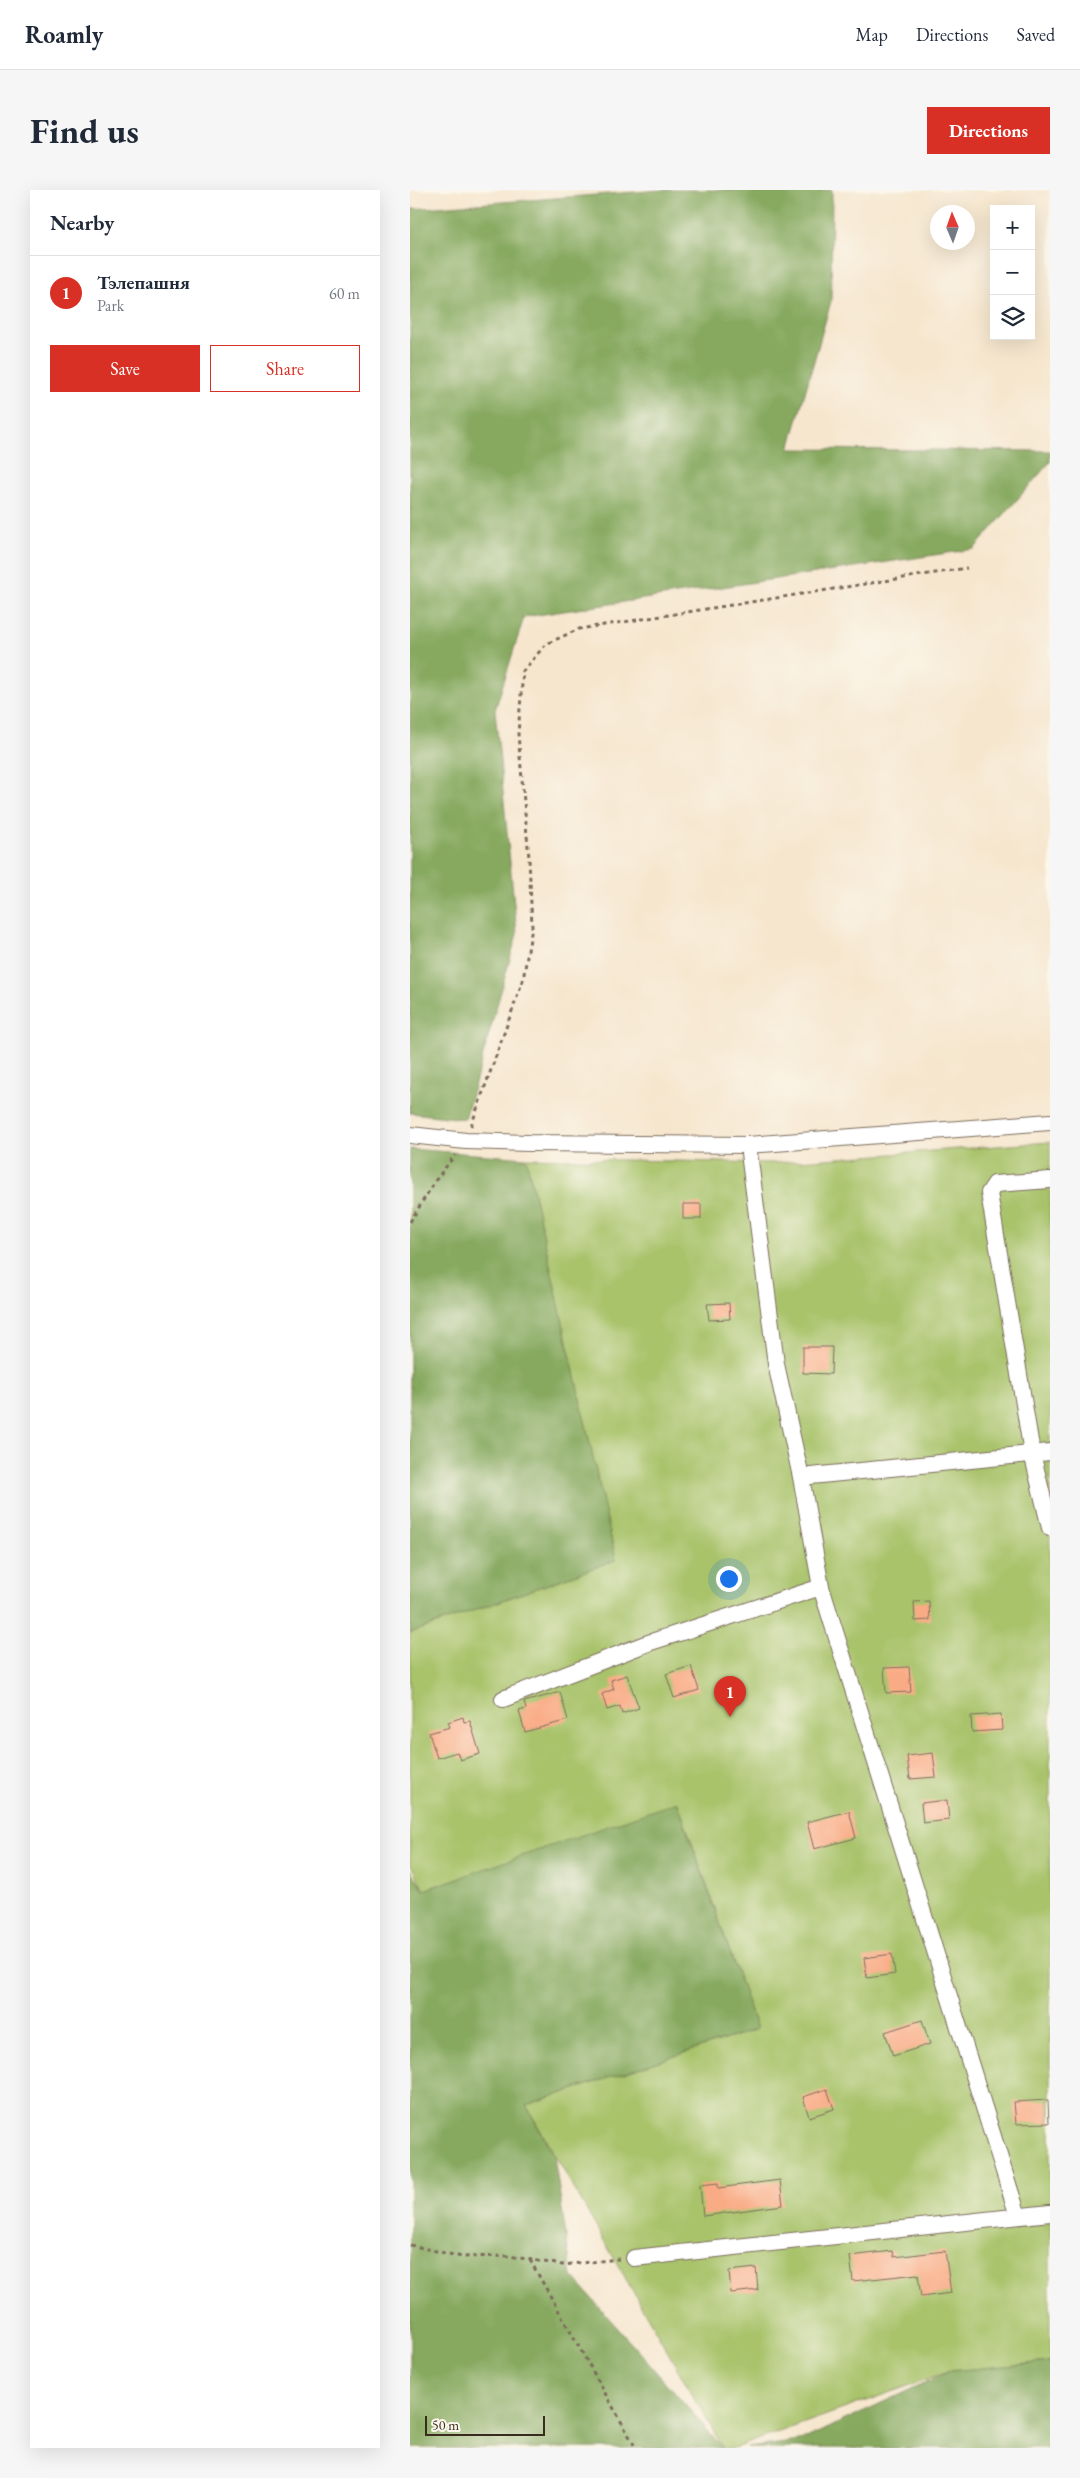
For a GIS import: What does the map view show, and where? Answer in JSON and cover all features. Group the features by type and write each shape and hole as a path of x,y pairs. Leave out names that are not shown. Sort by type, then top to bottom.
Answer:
{"street":[{"path":"410,1135 466,1140 748,1145 1050,1122"},
{"path":"748,1145 776,1364 801,1477 821,1587 1018,2216"},
{"path":"1050,1180 995,1184 989,1193 1032,1453 1050,1528"},
{"path":"801,1477 1050,1452"},
{"path":"503,1699 648,1643 821,1587"},
{"path":"634,2258 1050,2213"}],"path":[{"path":"410,1222 435,1180 466,1140 523,980 532,927 529,858 518,734 523,671 546,644 579,629 967,568"},
{"path":"410,2245 462,2257 508,2256 562,2265 634,2258"},
{"path":"530,2260 636,2448"}],"green space":[{"path":"662,190 832,190 831,301 789,449 1050,451 1050,462 974,549 524,617 495,710 517,934 465,1119 410,1113 410,209"},
{"path":"1050,1142 1050,2362 950,2371 734,2448 723,2448 526,2105 757,2029 678,1803 424,1890 410,1863 410,1633 616,1560 526,1158 773,1163"},
{"path":"410,1149 526,1158 616,1560 410,1633"},
{"path":"677,1802 757,2029 526,2105 554,2156 572,2276 723,2448 410,2448 410,1870 424,1890"},
{"path":"1050,2362 1050,2448 747,2448 800,2441 950,2371"}],"building":[{"path":"683,1204 701,1204 701,1219 683,1219"},
{"path":"729,1303 730,1319 709,1320 707,1304"},
{"path":"803,1347 832,1347 831,1374 803,1373"},
{"path":"929,1601 930,1620 915,1621 914,1602"},
{"path":"691,1666 699,1690 674,1698 666,1674"},
{"path":"909,1667 911,1692 886,1693 884,1668"},
{"path":"627,1675 639,1708 622,1714 620,1706 607,1710 602,1694 614,1689 611,1680"},
{"path":"560,1692 568,1720 525,1732 519,1711 526,1709 524,1702"},
{"path":"1001,1714 1002,1730 972,1732 971,1716"},
{"path":"463,1717 464,1722 470,1721 480,1754 460,1760 457,1752 437,1758 429,1733 450,1727 448,1722"},
{"path":"933,1753 936,1777 910,1779 907,1756"},
{"path":"947,1800 949,1820 923,1823 921,1803"},
{"path":"849,1811 856,1838 814,1849 807,1822"},
{"path":"892,1954 895,1974 867,1978 864,1958"},
{"path":"922,2020 930,2044 893,2056 885,2032"},
{"path":"827,2089 834,2109 809,2117 803,2097"},
{"path":"1048,2100 1049,2123 1016,2124 1014,2102"},
{"path":"780,2180 783,2205 703,2216 700,2185 718,2183 718,2188"},
{"path":"893,2251 894,2257 945,2251 951,2293 921,2297 918,2274 853,2281 850,2256"},
{"path":"756,2268 758,2290 731,2293 729,2271"}],"place":[{"name":"Тэлепашня","path":"730,1717"}]}
